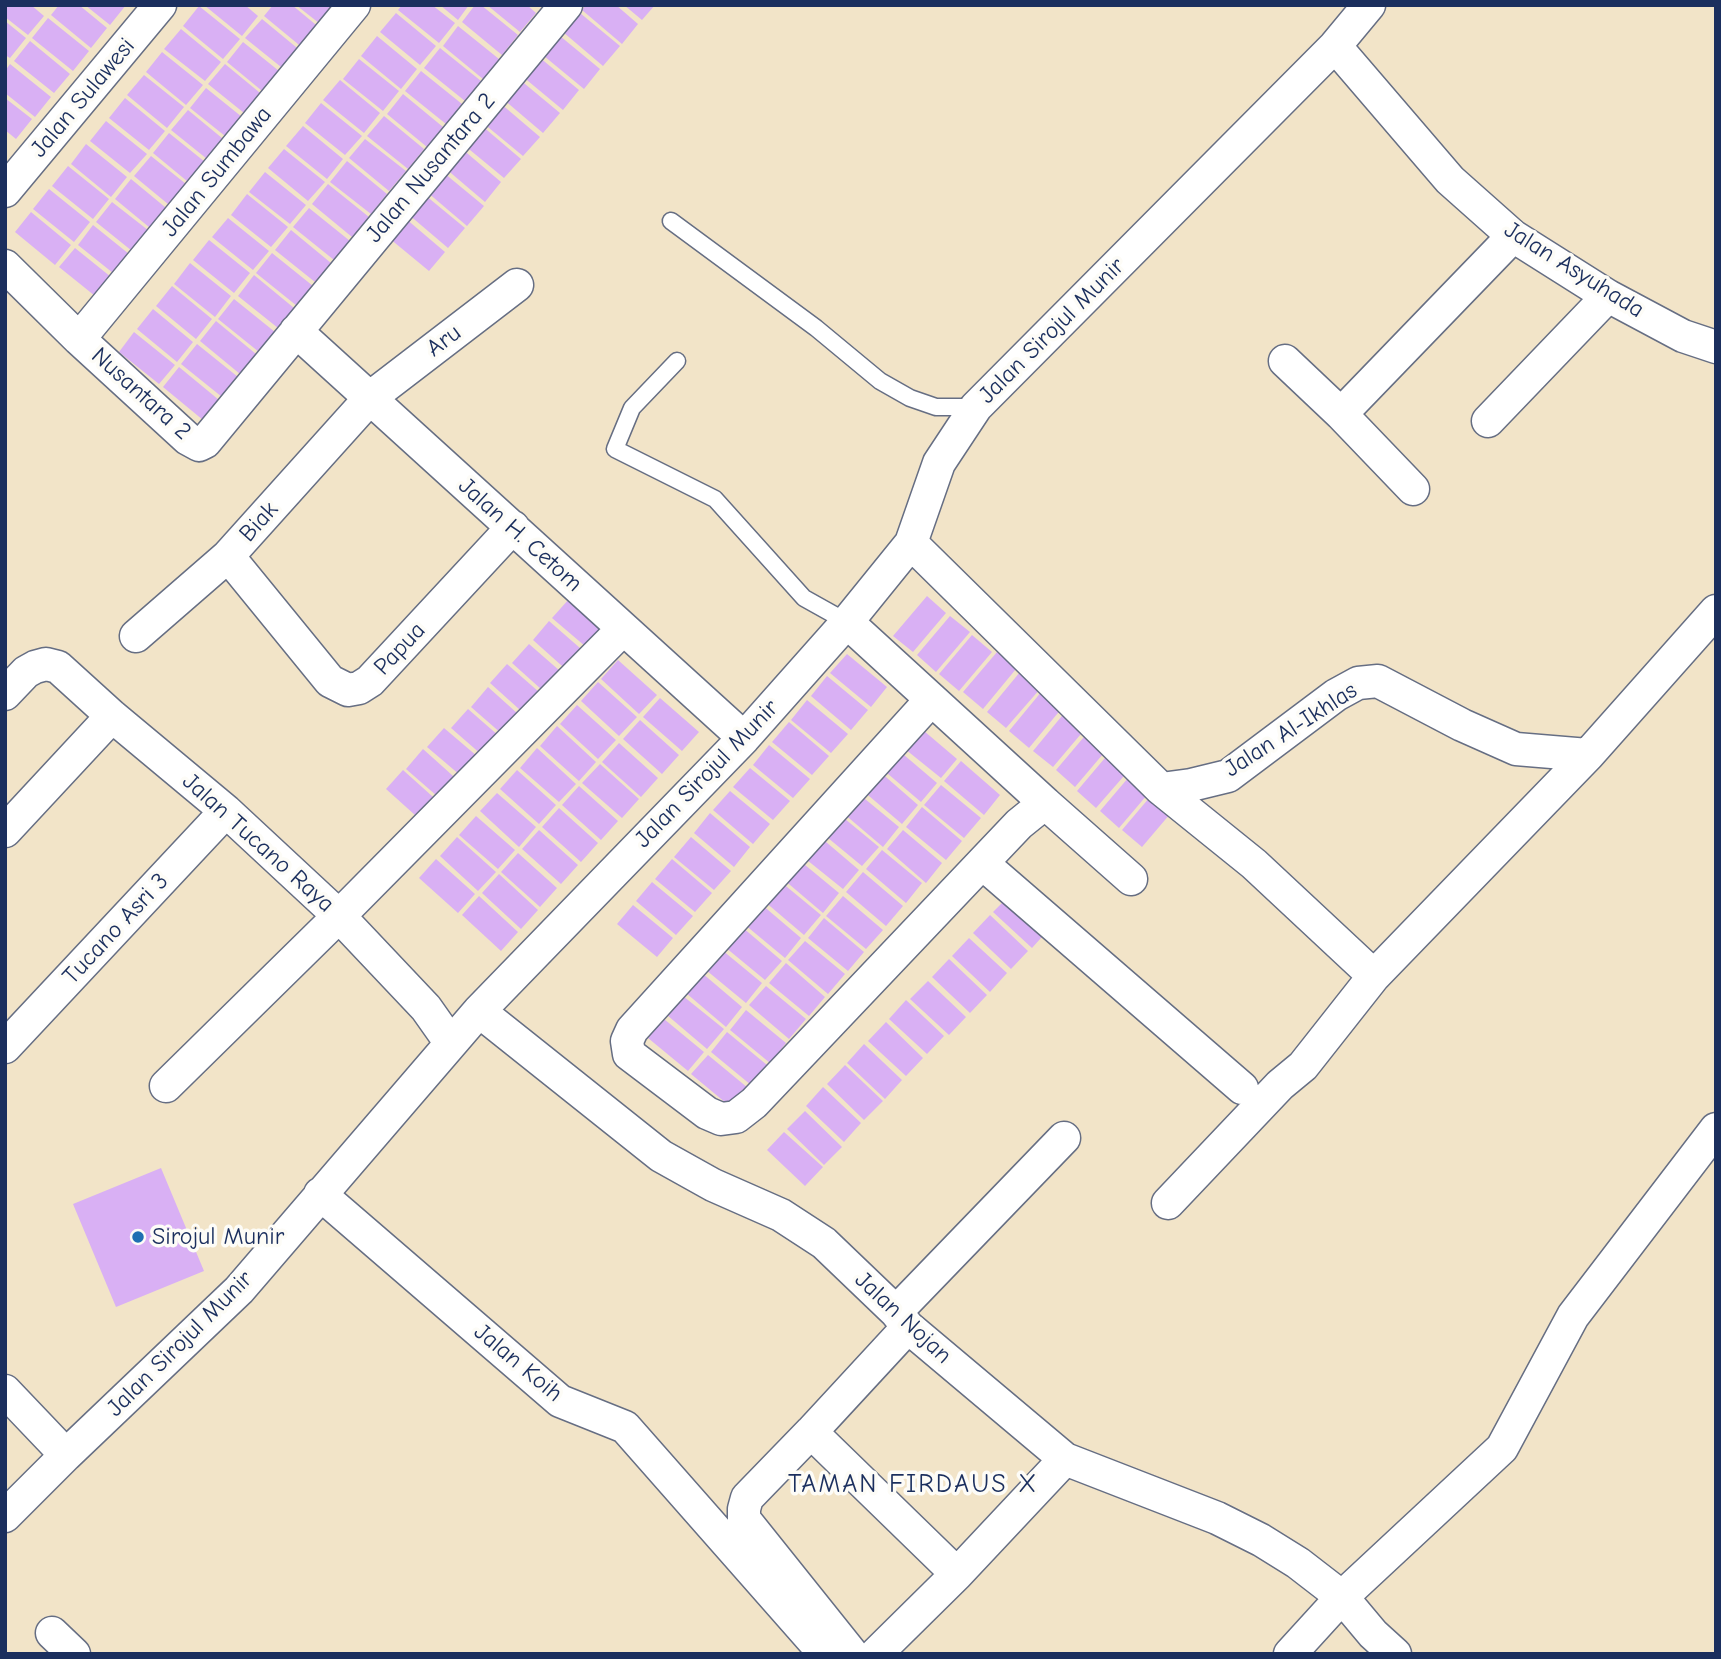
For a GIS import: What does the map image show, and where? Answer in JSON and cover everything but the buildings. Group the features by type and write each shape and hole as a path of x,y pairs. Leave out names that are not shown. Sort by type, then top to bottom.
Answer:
{"street":[{"name":"Jalan Sulawesi","path":"5,191 160,5"},
{"name":"Jalan Sumbawa","path":"79,339 354,5"},
{"name":"Jalan Nusantara 2","path":"296,331 566,5"},
{"name":"Jalan Sirojul Munir","path":"5,1516 239,1290 450,1042 744,738 847,622 911,543 940,463 976,407 1335,46 1369,5"},
{"name":"Jalan Asyuhada","path":"1335,46 1450,180 1513,236 1608,296 1683,336 1716,347"},
{"path":"1340,414 1513,236"},
{"name":"Nusantara 2","path":"5,267 79,339 188,439 199,445 205,442 296,331"},
{"name":"Aru","path":"370,397 517,285"},
{"path":"1488,421 1608,296"},
{"name":"Jalan H. Cetom","path":"296,331 744,738"},
{"path":"1285,361 1413,489"},
{"name":"Biak","path":"136,636 228,556 370,397"},
{"name":"Papua","path":"228,556 330,681 348,690 359,688 370,681 513,527"},
{"path":"911,543 1161,789 1254,864 1374,976"},
{"path":"1168,1203 1280,1085 1303,1066 1374,976 1588,755 1716,611"},
{"path":"847,622 930,700 1131,878"},
{"path":"166,1086 339,916 623,629"},
{"name":"Jalan Tucano Raya","path":"5,694 26,672 35,667 46,664 58,667 226,811 339,916 425,1008 450,1042"},
{"name":"Jalan Al-Ikhlas","path":"1161,789 1228,776 1336,695 1358,683 1378,681 1462,725 1516,749 1588,755"},
{"path":"930,700 632,1030 627,1041 629,1055 707,1113 721,1119 736,1117 754,1103 1019,824 1045,803"},
{"path":"5,831 112,716"},
{"name":"Tucano Asri 3","path":"5,1047 226,811"},
{"path":"982,863 1242,1088"},
{"name":"Jalan Nojan","path":"479,1011 661,1156 713,1185 781,1215 824,1243 902,1319 1065,1459 1217,1518 1261,1540 1298,1563 1342,1597 1373,1634 1395,1654"},
{"path":"1290,1654 1342,1597 1502,1448 1573,1316 1716,1129"},
{"path":"852,1654 744,1519 747,1499 811,1432 902,1319 1064,1138"},
{"name":"Jalan Koih","path":"320,1194 560,1401 625,1427 825,1654"},
{"path":"5,1391 66,1455"},
{"path":"811,1432 957,1574"},
{"path":"876,1654 957,1574 1065,1459"}],"lane":[{"path":"671,221 816,328 880,381 910,398 936,407 976,407"},
{"path":"677,361 632,408 615,449 715,499 804,598 847,622"}],"place":[{"name":"Sirojul Munir","path":"138,1237"}],"district":[{"name":"TAMAN FIRDAUS X","path":"913,1485"}]}
